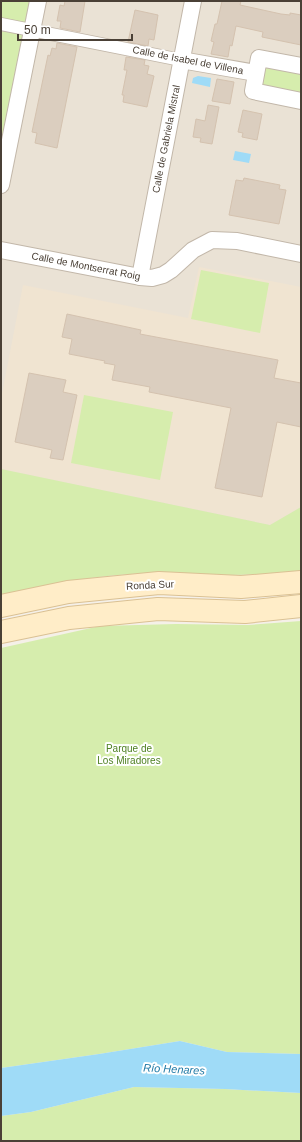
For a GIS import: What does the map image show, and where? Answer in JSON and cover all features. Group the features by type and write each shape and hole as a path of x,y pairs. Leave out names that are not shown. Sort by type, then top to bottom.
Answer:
{"main road":[{"name":"Ronda Sur","path":"1,606 68,592 159,583 241,587 301,582"},
{"path":"1,632 69,618 158,609 244,612 301,606"}],"street":[{"path":"1,185 38,1"},
{"name":"Calle de Gabriela Mistral","path":"140,277 193,1"},
{"name":"Calle de Isabel de Villena","path":"1,24 181,60 256,73"},
{"name":"Calle de Isabel de Villena","path":"301,66 259,58 253,91 301,101"},
{"name":"Calle de Montserrat Roig","path":"1,250 140,277 152,278 163,275 171,270 193,250 212,240 237,241 301,254"}],"shaded area":[{"path":"1,1 301,1 301,582 1,606"},
{"path":"199,267 301,287 301,507 270,525 1,469 1,399 23,285 188,318"}],"green space":[{"path":"1,1 31,1 26,25 1,19"},
{"path":"1,31 25,35 4,142 1,141"},
{"path":"265,66 301,73 301,93 261,85"},
{"path":"201,270 269,283 260,333 191,319"},
{"path":"84,395 173,412 160,480 71,463"},
{"path":"1,469 270,525 301,507 301,571 242,575 167,573 130,574 74,580 1,595"},
{"name":"Parque de Los Miradores","path":"301,621 301,1054 227,1052 180,1041 1,1068 1,648 100,626 176,624 248,625"},
{"path":"134,1087 225,1089 301,1093 301,1141 1,1141 1,1116 31,1112"}],"water":[{"path":"198,76 211,78 210,87 192,83 193,78"},
{"path":"235,151 251,154 249,163 233,160"},
{"name":"Río Henares","path":"180,1041 227,1052 301,1054 301,1093 225,1089 134,1087 31,1112 1,1116 1,1068"}],"building":[{"path":"65,1 85,1 80,32 60,28 61,21 57,21 60,5 64,6"},
{"path":"222,1 241,1 240,5 281,14 290,15 290,13 301,15 301,45 262,37 263,32 236,26 228,57 211,54 214,42 211,41 215,24 217,24"},
{"path":"135,10 158,15 154,40 149,39 148,46 128,42"},
{"path":"57,43 77,47 57,148 35,143 37,133 32,132 48,55 50,56 52,48 56,49"},
{"path":"126,57 145,60 144,65 149,66 147,74 154,76 147,107 123,102 124,95 122,95 127,70 124,70"},
{"path":"217,79 234,82 230,104 212,101"},
{"path":"208,105 219,107 212,144 200,142 201,138 193,137 196,119 205,121"},
{"path":"243,110 262,114 257,140 242,137 243,133 238,132"},
{"path":"244,178 280,185 279,189 286,190 279,224 229,215 236,180 243,181"},
{"path":"67,314 141,330 140,334 278,360 274,378 301,383 301,427 277,422 262,497 215,488 231,408 149,392 150,387 112,380 115,365 104,363 105,361 69,354 72,339 62,337"},
{"path":"29,373 66,380 63,392 77,395 63,460 50,458 52,450 15,442"}]}
